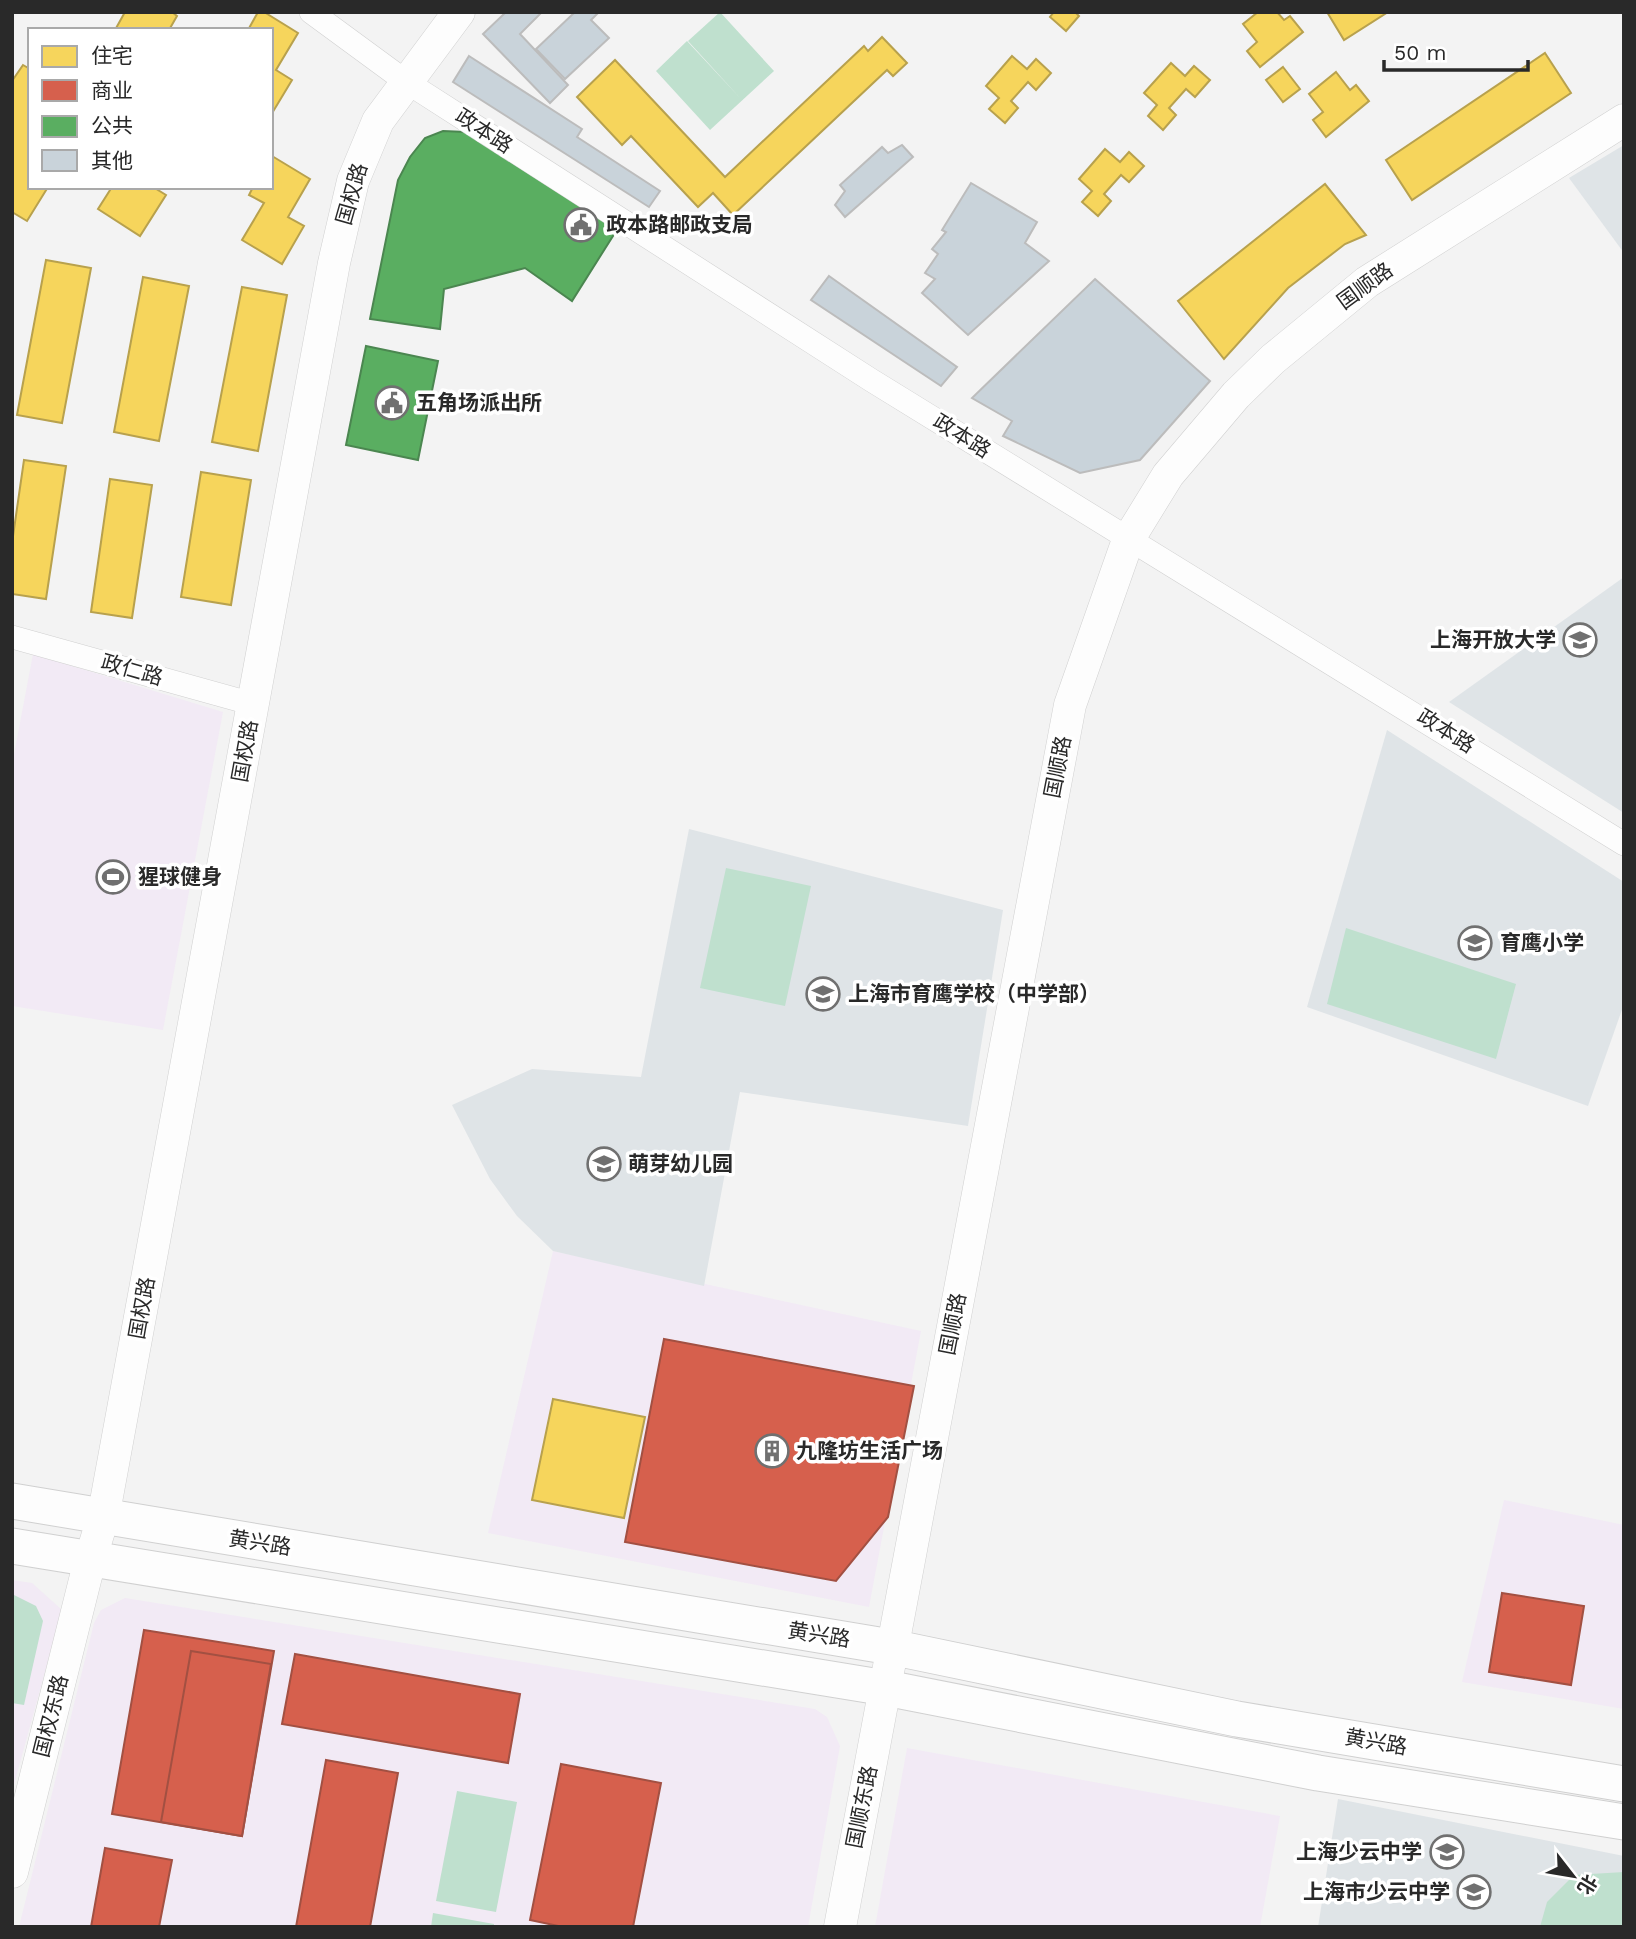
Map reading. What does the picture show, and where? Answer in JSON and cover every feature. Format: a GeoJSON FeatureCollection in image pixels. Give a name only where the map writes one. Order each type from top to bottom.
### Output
{"type":"FeatureCollection","features":[{"type":"Feature","properties":{"kind":"main road","name":"黄兴路"},"geometry":{"type":"LineString","coordinates":[[12,1501],[891,1647],[1237,1719],[1624,1784]]}},
{"type":"Feature","properties":{"kind":"main road","name":"黄兴路"},"geometry":{"type":"LineString","coordinates":[[12,1546],[886,1688],[1318,1773],[1624,1822]]}},
{"type":"Feature","properties":{"kind":"street","name":"政本路"},"geometry":{"type":"LineString","coordinates":[[311,12],[405,81],[1128,540],[1343,668],[1624,844]]}},
{"type":"Feature","properties":{"kind":"street","name":"国权路"},"geometry":{"type":"LineString","coordinates":[[90,1560],[103,1518],[334,263],[353,181],[378,121],[458,12]]}},
{"type":"Feature","properties":{"kind":"street","name":"国顺路"},"geometry":{"type":"LineString","coordinates":[[886,1688],[891,1647],[1070,705],[1128,540],[1176,466],[1228,403],[1273,359],[1367,282],[1624,120]]}},
{"type":"Feature","properties":{"kind":"street","name":"政仁路"},"geometry":{"type":"LineString","coordinates":[[12,637],[253,704]]}},
{"type":"Feature","properties":{"kind":"street","name":"国权东路"},"geometry":{"type":"LineString","coordinates":[[12,1872],[90,1560]]}},
{"type":"Feature","properties":{"kind":"street","name":"国顺东路"},"geometry":{"type":"LineString","coordinates":[[840,1927],[886,1688]]}},
{"type":"Feature","properties":{"kind":"shaded area"},"geometry":{"type":"Polygon","coordinates":[[[1624,145],[1624,253],[1569,178],[1624,145]]]}},
{"type":"Feature","properties":{"kind":"shaded area","name":"上海开放大学"},"geometry":{"type":"Polygon","coordinates":[[[1624,577],[1624,813],[1449,702],[1624,577]]]}},
{"type":"Feature","properties":{"kind":"shaded area"},"geometry":{"type":"Polygon","coordinates":[[[33,654],[223,712],[163,1030],[12,1006],[12,765],[33,654]]]}},
{"type":"Feature","properties":{"kind":"shaded area","name":"育鹰小学"},"geometry":{"type":"Polygon","coordinates":[[[1387,730],[1624,882],[1624,1004],[1588,1106],[1307,1007],[1387,730]]]}},
{"type":"Feature","properties":{"kind":"shaded area","name":"上海市育鹰学校（中学部）"},"geometry":{"type":"Polygon","coordinates":[[[689,829],[1003,910],[968,1126],[740,1092],[704,1286],[553,1251],[517,1216],[490,1179],[452,1105],[532,1069],[641,1077],[689,829]]]}},
{"type":"Feature","properties":{"kind":"shaded area"},"geometry":{"type":"Polygon","coordinates":[[[553,1251],[921,1331],[869,1607],[488,1533],[553,1251]]]}},
{"type":"Feature","properties":{"kind":"shaded area"},"geometry":{"type":"Polygon","coordinates":[[[1504,1500],[1624,1525],[1624,1709],[1462,1682],[1504,1500]]]}},
{"type":"Feature","properties":{"kind":"shaded area"},"geometry":{"type":"Polygon","coordinates":[[[12,1580],[32,1583],[62,1610],[12,1792],[12,1580]]]}},
{"type":"Feature","properties":{"kind":"shaded area"},"geometry":{"type":"Polygon","coordinates":[[[125,1598],[815,1709],[827,1717],[840,1746],[808,1927],[19,1927],[94,1623],[101,1610],[125,1598]]]}},
{"type":"Feature","properties":{"kind":"shaded area"},"geometry":{"type":"Polygon","coordinates":[[[907,1748],[1280,1816],[1260,1927],[875,1927],[907,1748]]]}},
{"type":"Feature","properties":{"kind":"shaded area","name":"上海市少云中学"},"geometry":{"type":"Polygon","coordinates":[[[1338,1799],[1624,1856],[1624,1927],[1318,1927],[1338,1799]]]}},
{"type":"Feature","properties":{"kind":"green space"},"geometry":{"type":"Polygon","coordinates":[[[720,12],[774,71],[710,130],[656,71],[687,41],[741,99],[688,41],[720,12]]]}},
{"type":"Feature","properties":{"kind":"green space"},"geometry":{"type":"Polygon","coordinates":[[[726,868],[811,886],[785,1006],[700,988],[726,868]]]}},
{"type":"Feature","properties":{"kind":"green space"},"geometry":{"type":"Polygon","coordinates":[[[1346,928],[1516,984],[1496,1059],[1327,1004],[1346,928]]]}},
{"type":"Feature","properties":{"kind":"green space"},"geometry":{"type":"Polygon","coordinates":[[[12,1594],[36,1606],[43,1621],[24,1705],[12,1703],[12,1594]]]}},
{"type":"Feature","properties":{"kind":"green space"},"geometry":{"type":"Polygon","coordinates":[[[457,1791],[517,1802],[496,1912],[436,1901],[457,1791]]]}},
{"type":"Feature","properties":{"kind":"green space"},"geometry":{"type":"Polygon","coordinates":[[[1624,1872],[1624,1927],[1540,1927],[1547,1902],[1574,1875],[1624,1872]]]}},
{"type":"Feature","properties":{"kind":"green space"},"geometry":{"type":"Polygon","coordinates":[[[433,1913],[494,1924],[494,1927],[431,1927],[433,1913]]]}},
{"type":"Feature","properties":{"kind":"building: 住宅"},"geometry":{"type":"Polygon","coordinates":[[[125,12],[172,12],[177,16],[170,28],[116,28],[125,12]]]}},
{"type":"Feature","properties":{"kind":"building: 住宅"},"geometry":{"type":"Polygon","coordinates":[[[258,12],[264,12],[298,33],[276,70],[292,80],[273,112],[273,28],[249,28],[258,12]]]}},
{"type":"Feature","properties":{"kind":"building: 住宅"},"geometry":{"type":"Polygon","coordinates":[[[1054,12],[1075,12],[1079,16],[1066,31],[1050,17],[1054,12]]]}},
{"type":"Feature","properties":{"kind":"building: 住宅"},"geometry":{"type":"Polygon","coordinates":[[[1258,12],[1277,12],[1284,20],[1290,16],[1303,32],[1260,67],[1247,51],[1257,42],[1243,24],[1258,12]]]}},
{"type":"Feature","properties":{"kind":"building: 住宅"},"geometry":{"type":"Polygon","coordinates":[[[1327,12],[1388,12],[1344,40],[1327,12]]]}},
{"type":"Feature","properties":{"kind":"building: 住宅"},"geometry":{"type":"Polygon","coordinates":[[[882,37],[907,63],[893,76],[887,70],[733,215],[713,193],[698,207],[631,136],[622,145],[577,97],[615,60],[725,177],[864,46],[868,51],[882,37]]]}},
{"type":"Feature","properties":{"kind":"building: 住宅"},"geometry":{"type":"Polygon","coordinates":[[[1545,53],[1571,93],[1412,200],[1386,160],[1545,53]]]}},
{"type":"Feature","properties":{"kind":"building: 住宅"},"geometry":{"type":"Polygon","coordinates":[[[1012,56],[1027,69],[1036,59],[1051,73],[1036,90],[1028,82],[1011,101],[1018,108],[1005,123],[989,109],[999,98],[986,86],[1012,56]]]}},
{"type":"Feature","properties":{"kind":"building: 住宅"},"geometry":{"type":"Polygon","coordinates":[[[1171,63],[1185,76],[1194,66],[1210,80],[1195,97],[1186,89],[1169,108],[1176,115],[1163,130],[1148,116],[1157,105],[1144,93],[1171,63]]]}},
{"type":"Feature","properties":{"kind":"building: 住宅"},"geometry":{"type":"Polygon","coordinates":[[[23,65],[28,68],[28,189],[47,189],[27,221],[12,212],[12,81],[23,65]]]}},
{"type":"Feature","properties":{"kind":"building: 住宅"},"geometry":{"type":"Polygon","coordinates":[[[1283,67],[1300,89],[1283,102],[1266,80],[1283,67]]]}},
{"type":"Feature","properties":{"kind":"building: 住宅"},"geometry":{"type":"Polygon","coordinates":[[[1336,72],[1350,90],[1356,85],[1369,101],[1326,137],[1313,120],[1323,112],[1309,94],[1336,72]]]}},
{"type":"Feature","properties":{"kind":"building: 住宅"},"geometry":{"type":"Polygon","coordinates":[[[1105,149],[1120,162],[1129,152],[1144,166],[1129,182],[1121,175],[1104,194],[1111,201],[1098,216],[1082,202],[1092,191],[1079,179],[1105,149]]]}},
{"type":"Feature","properties":{"kind":"building: 住宅"},"geometry":{"type":"Polygon","coordinates":[[[273,157],[310,179],[288,217],[304,226],[282,264],[242,240],[264,203],[249,195],[252,189],[273,189],[273,157]]]}},
{"type":"Feature","properties":{"kind":"building: 住宅"},"geometry":{"type":"Polygon","coordinates":[[[1325,184],[1366,235],[1345,244],[1288,288],[1224,359],[1178,301],[1325,184]]]}},
{"type":"Feature","properties":{"kind":"building: 住宅"},"geometry":{"type":"Polygon","coordinates":[[[111,189],[156,189],[166,195],[140,236],[98,209],[111,189]]]}},
{"type":"Feature","properties":{"kind":"building: 住宅"},"geometry":{"type":"Polygon","coordinates":[[[46,260],[91,268],[62,423],[17,415],[46,260]]]}},
{"type":"Feature","properties":{"kind":"building: 住宅"},"geometry":{"type":"Polygon","coordinates":[[[143,277],[189,286],[159,441],[114,432],[143,277]]]}},
{"type":"Feature","properties":{"kind":"building: 住宅"},"geometry":{"type":"Polygon","coordinates":[[[242,287],[287,295],[258,451],[212,442],[242,287]]]}},
{"type":"Feature","properties":{"kind":"building: 住宅"},"geometry":{"type":"Polygon","coordinates":[[[24,460],[66,466],[46,599],[12,594],[12,543],[24,460]]]}},
{"type":"Feature","properties":{"kind":"building: 住宅"},"geometry":{"type":"Polygon","coordinates":[[[201,472],[251,480],[231,605],[181,597],[201,472]]]}},
{"type":"Feature","properties":{"kind":"building: 住宅"},"geometry":{"type":"Polygon","coordinates":[[[110,479],[152,485],[132,618],[91,612],[110,479]]]}},
{"type":"Feature","properties":{"kind":"building: 住宅"},"geometry":{"type":"Polygon","coordinates":[[[553,1399],[645,1417],[624,1518],[532,1500],[553,1399]]]}},
{"type":"Feature","properties":{"kind":"building: 商业","name":"九隆坊生活广场"},"geometry":{"type":"Polygon","coordinates":[[[664,1339],[914,1386],[888,1517],[836,1581],[625,1542],[664,1339]]]}},
{"type":"Feature","properties":{"kind":"building: 商业"},"geometry":{"type":"Polygon","coordinates":[[[1502,1593],[1584,1606],[1571,1685],[1489,1672],[1502,1593]]]}},
{"type":"Feature","properties":{"kind":"building: 商业"},"geometry":{"type":"Polygon","coordinates":[[[144,1630],[274,1651],[242,1836],[112,1814],[144,1630]]]}},
{"type":"Feature","properties":{"kind":"building: 商业"},"geometry":{"type":"Polygon","coordinates":[[[191,1651],[271,1664],[242,1836],[161,1822],[191,1651]]]}},
{"type":"Feature","properties":{"kind":"building: 商业"},"geometry":{"type":"Polygon","coordinates":[[[295,1654],[520,1694],[508,1763],[282,1724],[295,1654]]]}},
{"type":"Feature","properties":{"kind":"building: 商业"},"geometry":{"type":"Polygon","coordinates":[[[326,1760],[398,1773],[370,1927],[296,1927],[326,1760]]]}},
{"type":"Feature","properties":{"kind":"building: 商业"},"geometry":{"type":"Polygon","coordinates":[[[561,1764],[661,1783],[633,1927],[563,1927],[530,1920],[561,1764]]]}},
{"type":"Feature","properties":{"kind":"building: 商业"},"geometry":{"type":"Polygon","coordinates":[[[105,1848],[172,1860],[159,1927],[91,1927],[105,1848]]]}},
{"type":"Feature","properties":{"kind":"building: 公共"},"geometry":{"type":"Polygon","coordinates":[[[443,131],[466,132],[618,228],[572,301],[525,268],[444,289],[440,329],[370,319],[398,180],[410,157],[425,138],[443,131]]]}},
{"type":"Feature","properties":{"kind":"building: 公共","name":"五角场派出所"},"geometry":{"type":"Polygon","coordinates":[[[366,346],[438,361],[418,460],[346,445],[366,346]]]}},
{"type":"Feature","properties":{"kind":"building: 其他"},"geometry":{"type":"Polygon","coordinates":[[[506,12],[542,12],[520,34],[568,85],[550,103],[483,34],[506,12]]]}},
{"type":"Feature","properties":{"kind":"building: 其他"},"geometry":{"type":"Polygon","coordinates":[[[575,12],[599,12],[591,20],[609,38],[565,79],[536,49],[575,12]]]}},
{"type":"Feature","properties":{"kind":"building: 其他"},"geometry":{"type":"Polygon","coordinates":[[[469,56],[582,129],[577,137],[660,191],[649,207],[453,82],[469,56]]]}},
{"type":"Feature","properties":{"kind":"building: 其他"},"geometry":{"type":"Polygon","coordinates":[[[902,145],[913,157],[845,217],[835,205],[845,191],[840,185],[882,147],[888,153],[902,145]]]}},
{"type":"Feature","properties":{"kind":"building: 其他"},"geometry":{"type":"Polygon","coordinates":[[[971,183],[1037,222],[1025,243],[1049,261],[968,335],[922,293],[935,279],[925,273],[938,254],[932,249],[946,232],[942,230],[971,183]]]}},
{"type":"Feature","properties":{"kind":"building: 其他"},"geometry":{"type":"Polygon","coordinates":[[[829,276],[957,367],[941,386],[811,300],[829,276]]]}},
{"type":"Feature","properties":{"kind":"building: 其他"},"geometry":{"type":"Polygon","coordinates":[[[1095,279],[1210,381],[1140,460],[1080,473],[1003,436],[1012,421],[972,398],[1095,279]]]}},
{"type":"Feature","properties":{"kind":"place","name":"政本路邮政支局"},"geometry":{"type":"Point","coordinates":[581,225]}},
{"type":"Feature","properties":{"kind":"place","name":"五角场派出所"},"geometry":{"type":"Point","coordinates":[392,403]}},
{"type":"Feature","properties":{"kind":"place","name":"上海开放大学"},"geometry":{"type":"Point","coordinates":[1580,640]}},
{"type":"Feature","properties":{"kind":"place","name":"猩球健身"},"geometry":{"type":"Point","coordinates":[113,877]}},
{"type":"Feature","properties":{"kind":"place","name":"育鹰小学"},"geometry":{"type":"Point","coordinates":[1475,943]}},
{"type":"Feature","properties":{"kind":"place","name":"上海市育鹰学校（中学部）"},"geometry":{"type":"Point","coordinates":[823,994]}},
{"type":"Feature","properties":{"kind":"place","name":"萌芽幼儿园"},"geometry":{"type":"Point","coordinates":[604,1164]}},
{"type":"Feature","properties":{"kind":"place","name":"九隆坊生活广场"},"geometry":{"type":"Point","coordinates":[772,1451]}},
{"type":"Feature","properties":{"kind":"place","name":"上海少云中学"},"geometry":{"type":"Point","coordinates":[1447,1852]}},
{"type":"Feature","properties":{"kind":"place","name":"上海市少云中学"},"geometry":{"type":"Point","coordinates":[1474,1892]}}]}
